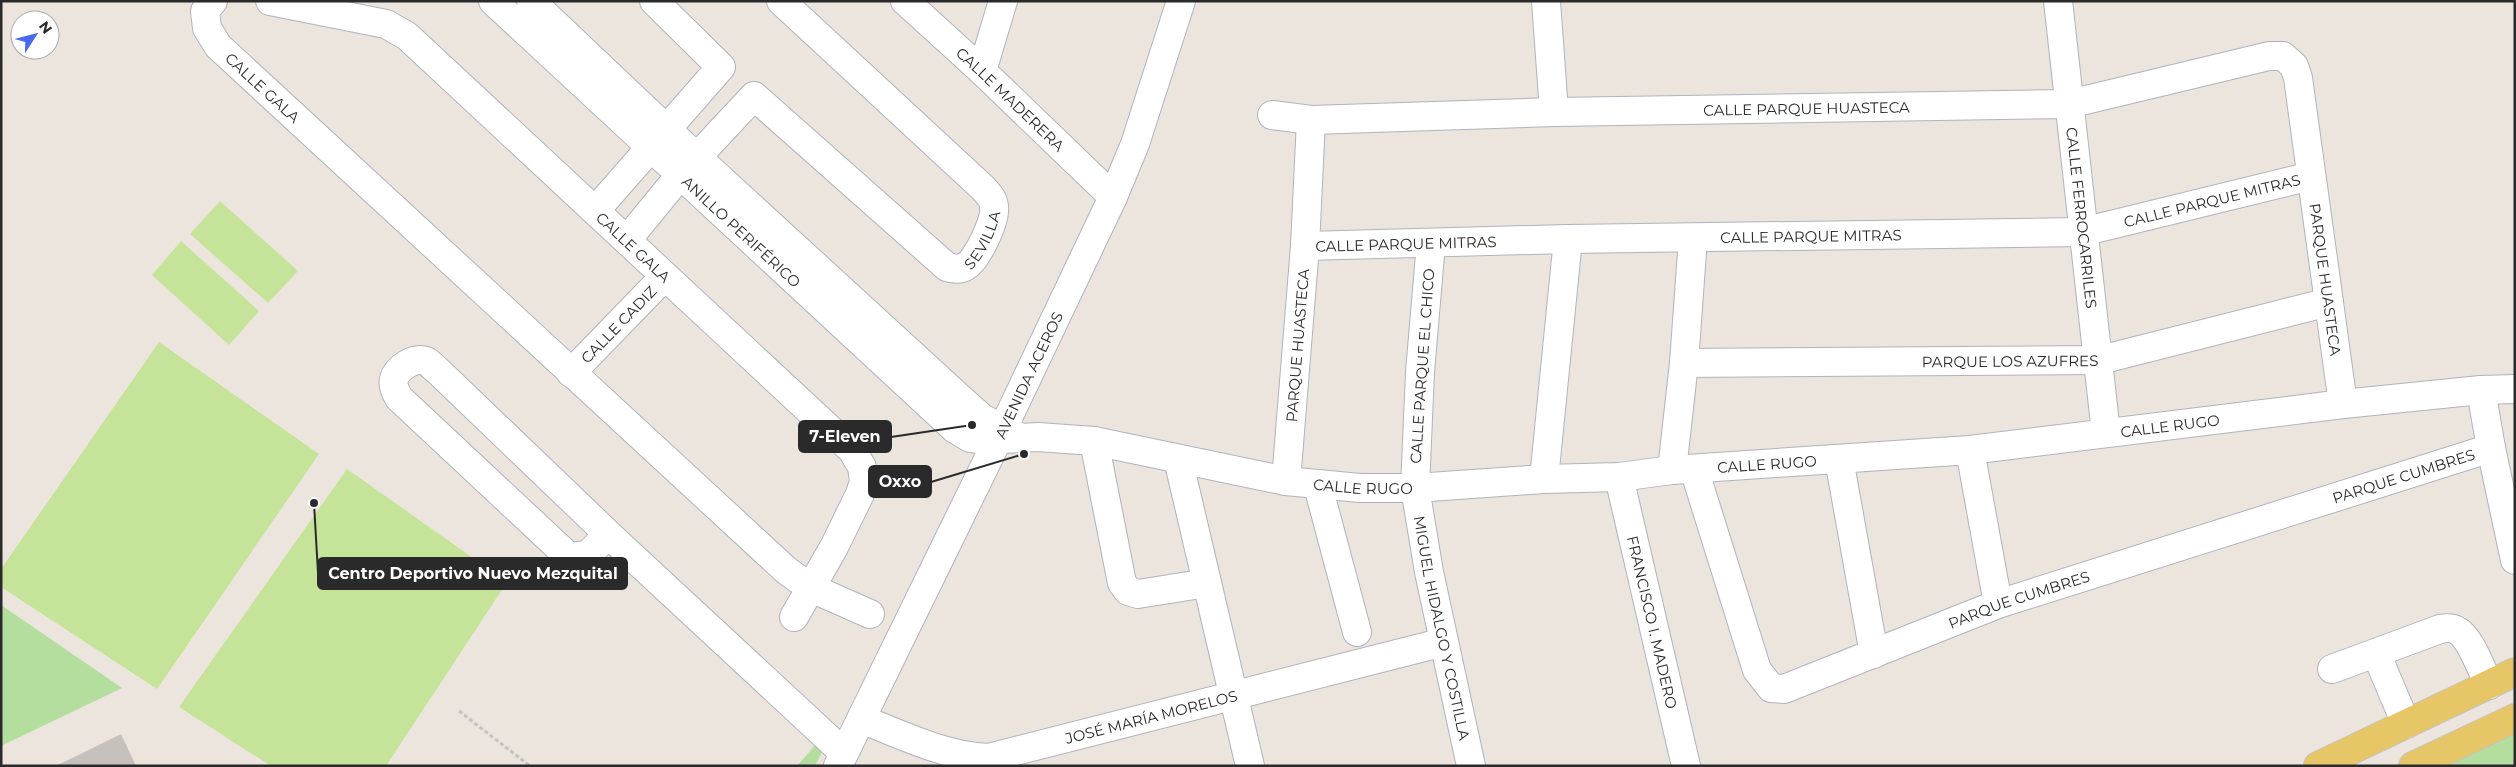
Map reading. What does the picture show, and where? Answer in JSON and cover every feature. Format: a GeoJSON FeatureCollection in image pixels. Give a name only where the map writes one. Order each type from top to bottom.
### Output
{"type":"FeatureCollection","features":[{"type":"Feature","properties":{"kind":"main road"},"geometry":{"type":"LineString","coordinates":[[2318,766],[2515,672]]}},
{"type":"Feature","properties":{"kind":"main road"},"geometry":{"type":"LineString","coordinates":[[2413,766],[2515,718]]}},
{"type":"Feature","properties":{"kind":"street","name":"CALLE GALA"},"geometry":{"type":"LineString","coordinates":[[213,1],[205,10],[207,28],[218,46],[787,571],[810,588],[870,614]]}},
{"type":"Feature","properties":{"kind":"street","name":"CALLE GALA"},"geometry":{"type":"LineString","coordinates":[[270,1],[386,24],[407,36],[852,450],[862,467],[864,481],[860,494],[834,547],[794,617]]}},
{"type":"Feature","properties":{"kind":"street","name":"ANILLO PERIFÉRICO"},"geometry":{"type":"LineString","coordinates":[[493,1],[658,137],[897,356],[1007,435]]}},
{"type":"Feature","properties":{"kind":"street","name":"ANILLO PERIFÉRICO"},"geometry":{"type":"LineString","coordinates":[[531,1],[658,137]]}},
{"type":"Feature","properties":{"kind":"street"},"geometry":{"type":"LineString","coordinates":[[595,211],[721,67],[654,1]]}},
{"type":"Feature","properties":{"kind":"street","name":"SEVILLA"},"geometry":{"type":"LineString","coordinates":[[690,166],[754,96],[948,267],[956,270],[967,266],[974,258],[992,224],[995,210],[993,200],[983,188],[782,1]]}},
{"type":"Feature","properties":{"kind":"street","name":"CALLE MADERERA"},"geometry":{"type":"LineString","coordinates":[[905,1],[982,71],[1113,197]]}},
{"type":"Feature","properties":{"kind":"street"},"geometry":{"type":"LineString","coordinates":[[982,71],[1003,1]]}},
{"type":"Feature","properties":{"kind":"street","name":"AVENIDA ACEROS"},"geometry":{"type":"LineString","coordinates":[[841,759],[1007,435],[1135,144],[1181,1]]}},
{"type":"Feature","properties":{"kind":"street"},"geometry":{"type":"LineString","coordinates":[[1546,1],[1554,112]]}},
{"type":"Feature","properties":{"kind":"street","name":"CALLE FERROCARRILES"},"geometry":{"type":"LineString","coordinates":[[2058,1],[2082,232],[2100,360],[2106,433]]}},
{"type":"Feature","properties":{"kind":"street","name":"CALLE PARQUE HUASTECA"},"geometry":{"type":"LineString","coordinates":[[1272,115],[1311,120],[1554,112],[2068,104],[2269,56],[2283,56],[2294,66]]}},
{"type":"Feature","properties":{"kind":"street","name":"PARQUE HUASTECA"},"geometry":{"type":"LineString","coordinates":[[2294,66],[2298,78],[2343,404]]}},
{"type":"Feature","properties":{"kind":"street","name":"PARQUE HUASTECA"},"geometry":{"type":"LineString","coordinates":[[1286,482],[1305,246],[1311,120]]}},
{"type":"Feature","properties":{"kind":"street"},"geometry":{"type":"LineString","coordinates":[[627,240],[690,166]]}},
{"type":"Feature","properties":{"kind":"street","name":"CALLE PARQUE MITRAS"},"geometry":{"type":"LineString","coordinates":[[1305,246],[1568,239],[2082,232],[2311,176]]}},
{"type":"Feature","properties":{"kind":"street"},"geometry":{"type":"LineString","coordinates":[[1683,469],[1684,363],[1693,238]]}},
{"type":"Feature","properties":{"kind":"street"},"geometry":{"type":"LineString","coordinates":[[1544,479],[1568,239]]}},
{"type":"Feature","properties":{"kind":"street","name":"CALLE PARQUE EL CHICO"},"geometry":{"type":"LineString","coordinates":[[1415,488],[1420,372],[1431,243]]}},
{"type":"Feature","properties":{"kind":"street","name":"CALLE CADIZ"},"geometry":{"type":"LineString","coordinates":[[572,373],[665,276]]}},
{"type":"Feature","properties":{"kind":"street","name":"PARQUE LOS AZUFRES"},"geometry":{"type":"LineString","coordinates":[[1684,363],[2100,360],[2329,302]]}},
{"type":"Feature","properties":{"kind":"street"},"geometry":{"type":"LineString","coordinates":[[608,534],[588,554],[569,557],[399,398],[394,379],[400,370],[416,360],[426,361],[608,534],[841,759]]}},
{"type":"Feature","properties":{"kind":"street"},"geometry":{"type":"LineString","coordinates":[[2481,390],[2491,448],[2515,560]]}},
{"type":"Feature","properties":{"kind":"street","name":"CALLE RUGO"},"geometry":{"type":"LineString","coordinates":[[1007,435],[1063,437],[1094,441],[1286,482],[1318,486],[1415,488],[1544,479],[1619,477],[1683,469],[1970,450],[2343,404],[2481,390],[2513,395]]}},
{"type":"Feature","properties":{"kind":"street"},"geometry":{"type":"LineString","coordinates":[[1094,441],[1122,584],[1128,590],[1138,594],[1207,584]]}},
{"type":"Feature","properties":{"kind":"street","name":"PARQUE CUMBRES"},"geometry":{"type":"LineString","coordinates":[[1683,469],[1757,670],[1771,688],[1784,688],[1998,604],[2491,448]]}},
{"type":"Feature","properties":{"kind":"street"},"geometry":{"type":"LineString","coordinates":[[1970,450],[1998,604]]}},
{"type":"Feature","properties":{"kind":"street"},"geometry":{"type":"LineString","coordinates":[[1178,459],[1250,766]]}},
{"type":"Feature","properties":{"kind":"street"},"geometry":{"type":"LineString","coordinates":[[1839,459],[1874,654]]}},
{"type":"Feature","properties":{"kind":"street","name":"FRANCISCO I. MADERO"},"geometry":{"type":"LineString","coordinates":[[1619,477],[1686,766]]}},
{"type":"Feature","properties":{"kind":"street"},"geometry":{"type":"LineString","coordinates":[[1318,486],[1357,632]]}},
{"type":"Feature","properties":{"kind":"street","name":"MIGUEL HIDALGO Y COSTILLA"},"geometry":{"type":"LineString","coordinates":[[1415,488],[1429,572],[1471,766]]}},
{"type":"Feature","properties":{"kind":"street"},"geometry":{"type":"LineString","coordinates":[[2332,669],[2440,629],[2450,628],[2458,630],[2466,638],[2489,685]]}},
{"type":"Feature","properties":{"kind":"street","name":"JOSÉ MARÍA MORELOS"},"geometry":{"type":"LineString","coordinates":[[861,719],[950,753],[968,757],[1008,760],[1234,696],[1444,642]]}},
{"type":"Feature","properties":{"kind":"street"},"geometry":{"type":"LineString","coordinates":[[2376,653],[2391,695],[2406,724]]}},
{"type":"Feature","properties":{"kind":"path"},"geometry":{"type":"LineString","coordinates":[[459,711],[530,766]]}},
{"type":"Feature","properties":{"kind":"green space"},"geometry":{"type":"Polygon","coordinates":[[[220,201],[298,271],[268,303],[190,234],[220,201]]]}},
{"type":"Feature","properties":{"kind":"green space"},"geometry":{"type":"Polygon","coordinates":[[[181,241],[259,311],[229,345],[152,275],[181,241]]]}},
{"type":"Feature","properties":{"kind":"green space"},"geometry":{"type":"Polygon","coordinates":[[[159,342],[319,454],[157,689],[1,587],[1,569],[159,342]]]}},
{"type":"Feature","properties":{"kind":"green space"},"geometry":{"type":"Polygon","coordinates":[[[347,469],[507,582],[386,766],[271,766],[179,707],[347,469]]]}},
{"type":"Feature","properties":{"kind":"green space"},"geometry":{"type":"Polygon","coordinates":[[[1,605],[122,688],[1,746],[1,605]]]}},
{"type":"Feature","properties":{"kind":"green space"},"geometry":{"type":"Polygon","coordinates":[[[2515,732],[2515,766],[2446,766],[2515,732]]]}},
{"type":"Feature","properties":{"kind":"green space"},"geometry":{"type":"Polygon","coordinates":[[[817,743],[824,748],[815,766],[797,766],[817,743]]]}},
{"type":"Feature","properties":{"kind":"building"},"geometry":{"type":"Polygon","coordinates":[[[121,734],[136,766],[55,766],[66,761],[121,734]]]}},
{"type":"Feature","properties":{"kind":"place","name":"7-Eleven"},"geometry":{"type":"Point","coordinates":[972,425]}},
{"type":"Feature","properties":{"kind":"place","name":"Oxxo"},"geometry":{"type":"Point","coordinates":[1024,454]}},
{"type":"Feature","properties":{"kind":"place","name":"Centro Deportivo Nuevo Mezquital"},"geometry":{"type":"Point","coordinates":[314,503]}}]}
